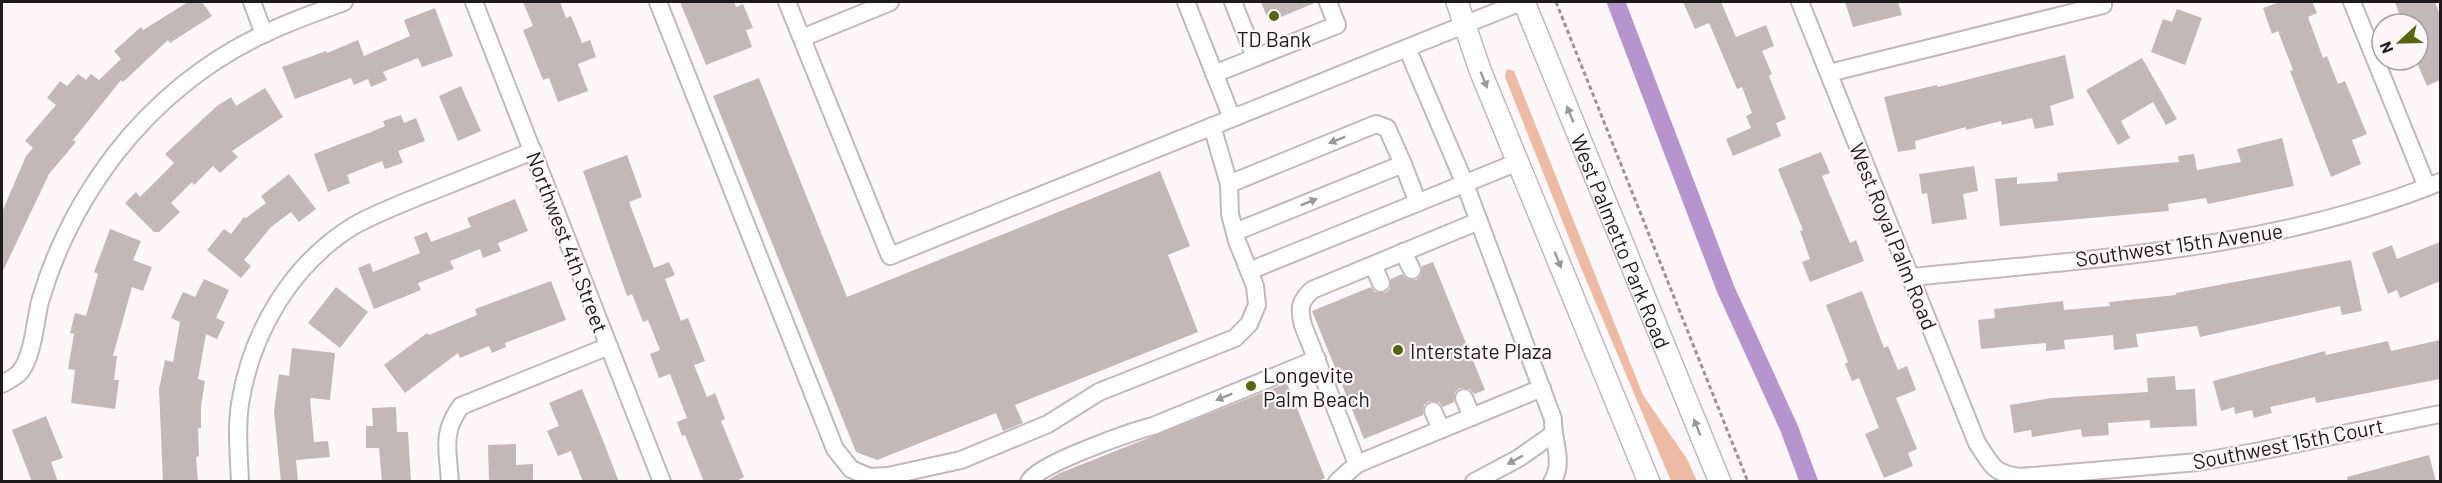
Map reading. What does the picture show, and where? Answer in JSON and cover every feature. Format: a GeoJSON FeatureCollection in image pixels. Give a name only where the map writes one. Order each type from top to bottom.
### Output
{"type":"FeatureCollection","features":[{"type":"Feature","properties":{"kind":"main road"},"geometry":{"type":"LineString","coordinates":[[1457,2],[1480,70],[1649,482]]}},
{"type":"Feature","properties":{"kind":"main road","name":"West Palmetto Park Road"},"geometry":{"type":"LineString","coordinates":[[1523,2],[1720,482]]}},
{"type":"Feature","properties":{"kind":"street"},"geometry":{"type":"LineString","coordinates":[[252,2],[264,34]]}},
{"type":"Feature","properties":{"kind":"street"},"geometry":{"type":"LineString","coordinates":[[2,384],[20,372],[28,356],[41,298],[67,231],[84,199],[116,153],[155,111],[215,62],[264,34],[344,2]]}},
{"type":"Feature","properties":{"kind":"street","name":"Northwest 4th Street"},"geometry":{"type":"LineString","coordinates":[[474,2],[662,482]]}},
{"type":"Feature","properties":{"kind":"street"},"geometry":{"type":"LineString","coordinates":[[658,2],[835,448],[850,468],[869,477],[888,476],[961,460],[1048,424],[1099,392],[1235,338],[1249,324],[1257,305],[1255,286],[1230,214],[1229,184],[1212,126]]}},
{"type":"Feature","properties":{"kind":"street"},"geometry":{"type":"LineString","coordinates":[[787,2],[890,256],[1523,2]]}},
{"type":"Feature","properties":{"kind":"street"},"geometry":{"type":"LineString","coordinates":[[802,38],[890,2]]}},
{"type":"Feature","properties":{"kind":"street"},"geometry":{"type":"LineString","coordinates":[[1186,2],[1232,118]]}},
{"type":"Feature","properties":{"kind":"street"},"geometry":{"type":"LineString","coordinates":[[1233,2],[1255,57]]}},
{"type":"Feature","properties":{"kind":"street"},"geometry":{"type":"LineString","coordinates":[[1214,74],[1337,26],[1328,2]]}},
{"type":"Feature","properties":{"kind":"street","name":"West Royal Palm Road"},"geometry":{"type":"LineString","coordinates":[[1800,2],[1977,443],[1994,468]]}},
{"type":"Feature","properties":{"kind":"street"},"geometry":{"type":"LineString","coordinates":[[2352,2],[2434,184]]}},
{"type":"Feature","properties":{"kind":"street"},"geometry":{"type":"LineString","coordinates":[[1829,73],[2103,5]]}},
{"type":"Feature","properties":{"kind":"street"},"geometry":{"type":"LineString","coordinates":[[1407,48],[1465,184],[1553,419],[1553,434],[1559,457],[1557,473],[1552,482]]}},
{"type":"Feature","properties":{"kind":"street"},"geometry":{"type":"LineString","coordinates":[[1229,184],[1376,124],[1387,128],[1418,203]]}},
{"type":"Feature","properties":{"kind":"street"},"geometry":{"type":"LineString","coordinates":[[240,482],[238,437],[240,405],[246,375],[255,345],[268,316],[295,278],[328,244],[381,211],[533,152]]}},
{"type":"Feature","properties":{"kind":"street"},"geometry":{"type":"LineString","coordinates":[[1249,271],[1518,162]]}},
{"type":"Feature","properties":{"kind":"street"},"geometry":{"type":"LineString","coordinates":[[1235,232],[1403,165]]}},
{"type":"Feature","properties":{"kind":"street","name":"Southwest 15th Avenue"},"geometry":{"type":"LineString","coordinates":[[1911,277],[2168,251],[2225,241],[2376,207],[2434,184]]}},
{"type":"Feature","properties":{"kind":"street"},"geometry":{"type":"LineString","coordinates":[[1357,464],[1299,309],[1303,298],[1312,290],[1479,221]]}},
{"type":"Feature","properties":{"kind":"street"},"geometry":{"type":"LineString","coordinates":[[1404,252],[1412,270]]}},
{"type":"Feature","properties":{"kind":"street"},"geometry":{"type":"LineString","coordinates":[[1373,265],[1381,283]]}},
{"type":"Feature","properties":{"kind":"street"},"geometry":{"type":"LineString","coordinates":[[450,482],[447,438],[450,421],[461,406],[609,346]]}},
{"type":"Feature","properties":{"kind":"street"},"geometry":{"type":"LineString","coordinates":[[1029,482],[1034,474],[1080,453],[1130,432],[1157,429],[1317,359]]}},
{"type":"Feature","properties":{"kind":"street"},"geometry":{"type":"LineString","coordinates":[[1338,482],[1357,464],[1542,388]]}},
{"type":"Feature","properties":{"kind":"street"},"geometry":{"type":"LineString","coordinates":[[1464,398],[1472,417]]}},
{"type":"Feature","properties":{"kind":"street"},"geometry":{"type":"LineString","coordinates":[[1433,411],[1441,429]]}},
{"type":"Feature","properties":{"kind":"street","name":"Southwest 15th Court"},"geometry":{"type":"LineString","coordinates":[[1994,468],[2002,474],[2020,477],[2198,462],[2440,414]]}},
{"type":"Feature","properties":{"kind":"street"},"geometry":{"type":"LineString","coordinates":[[1474,482],[1519,458],[1553,434]]}},
{"type":"Feature","properties":{"kind":"path"},"geometry":{"type":"LineString","coordinates":[[1556,2],[1749,482]]}},
{"type":"Feature","properties":{"kind":"shaded area"},"geometry":{"type":"Polygon","coordinates":[[[1507,69],[1514,71],[1643,395],[1687,459],[1697,481],[1671,481],[1581,268],[1505,77],[1507,69]]]}},
{"type":"Feature","properties":{"kind":"building"},"geometry":{"type":"Polygon","coordinates":[[[188,2],[202,2],[212,16],[170,43],[168,40],[123,82],[121,80],[73,140],[76,142],[49,174],[2,273],[2,212],[26,156],[33,148],[25,141],[56,105],[47,98],[60,81],[67,86],[78,74],[86,80],[91,74],[99,80],[121,59],[114,51],[141,27],[143,30],[188,2]]]}},
{"type":"Feature","properties":{"kind":"building"},"geometry":{"type":"Polygon","coordinates":[[[523,2],[560,2],[566,18],[571,16],[582,43],[590,40],[596,57],[578,64],[588,91],[558,102],[549,78],[543,80],[523,30],[533,26],[523,2]]]}},
{"type":"Feature","properties":{"kind":"building"},"geometry":{"type":"Polygon","coordinates":[[[680,2],[734,2],[736,7],[743,4],[753,28],[746,30],[752,47],[706,65],[680,2]]]}},
{"type":"Feature","properties":{"kind":"building","name":"TD Bank"},"geometry":{"type":"Polygon","coordinates":[[[1261,2],[1317,2],[1269,22],[1261,2]]]}},
{"type":"Feature","properties":{"kind":"building"},"geometry":{"type":"Polygon","coordinates":[[[1683,2],[1721,2],[1736,37],[1766,25],[1774,46],[1762,51],[1786,119],[1776,123],[1781,136],[1733,156],[1726,139],[1751,128],[1746,116],[1752,113],[1742,87],[1737,89],[1709,23],[1695,29],[1683,2]]]}},
{"type":"Feature","properties":{"kind":"building"},"geometry":{"type":"Polygon","coordinates":[[[1845,2],[1898,2],[1902,15],[1853,27],[1845,2]]]}},
{"type":"Feature","properties":{"kind":"building"},"geometry":{"type":"Polygon","coordinates":[[[2280,2],[2312,2],[2317,13],[2308,17],[2323,58],[2327,56],[2338,84],[2345,81],[2367,134],[2352,140],[2361,164],[2331,177],[2290,71],[2293,70],[2278,31],[2272,34],[2263,8],[2280,2]]]}},
{"type":"Feature","properties":{"kind":"building"},"geometry":{"type":"Polygon","coordinates":[[[2395,2],[2435,2],[2440,15],[2440,80],[2427,86],[2421,72],[2430,72],[2430,12],[2399,12],[2395,2]]]}},
{"type":"Feature","properties":{"kind":"building"},"geometry":{"type":"Polygon","coordinates":[[[435,8],[453,56],[422,67],[418,58],[383,72],[387,80],[371,87],[368,79],[354,85],[351,78],[295,99],[282,67],[326,51],[327,53],[358,40],[364,56],[410,36],[404,20],[435,8]]]}},
{"type":"Feature","properties":{"kind":"building"},"geometry":{"type":"Polygon","coordinates":[[[2177,9],[2202,18],[2185,65],[2151,52],[2163,19],[2172,22],[2177,9]]]}},
{"type":"Feature","properties":{"kind":"building"},"geometry":{"type":"Polygon","coordinates":[[[2065,55],[2074,98],[2050,106],[2054,125],[2035,129],[2032,118],[2002,125],[2001,121],[1966,130],[1966,127],[1915,141],[1916,149],[1898,152],[1884,97],[1937,85],[1938,87],[2065,55]]]}},
{"type":"Feature","properties":{"kind":"building"},"geometry":{"type":"Polygon","coordinates":[[[2142,58],[2177,119],[2166,125],[2153,102],[2121,121],[2130,138],[2118,145],[2086,90],[2142,58]]]}},
{"type":"Feature","properties":{"kind":"building"},"geometry":{"type":"Polygon","coordinates":[[[759,78],[847,297],[1160,171],[1190,246],[1168,255],[1198,332],[1015,405],[1023,423],[1003,431],[996,413],[877,460],[856,452],[713,96],[759,78]]]}},
{"type":"Feature","properties":{"kind":"building"},"geometry":{"type":"Polygon","coordinates":[[[461,86],[481,131],[458,141],[439,96],[461,86]]]}},
{"type":"Feature","properties":{"kind":"building"},"geometry":{"type":"Polygon","coordinates":[[[265,88],[283,117],[232,151],[238,157],[220,173],[213,166],[194,185],[192,182],[171,203],[180,212],[159,232],[154,232],[125,203],[136,192],[140,197],[174,163],[165,154],[217,106],[231,97],[236,106],[265,88]]]}},
{"type":"Feature","properties":{"kind":"building"},"geometry":{"type":"Polygon","coordinates":[[[401,115],[404,123],[416,118],[425,141],[398,151],[403,163],[385,169],[382,161],[347,175],[350,183],[328,192],[314,154],[385,126],[383,121],[401,115]]]}},
{"type":"Feature","properties":{"kind":"building"},"geometry":{"type":"Polygon","coordinates":[[[2282,138],[2294,186],[2208,204],[2206,198],[2168,204],[2169,211],[2000,226],[1995,179],[2017,177],[2017,184],[2058,181],[2057,173],[2179,162],[2178,156],[2194,154],[2197,170],[2241,162],[2237,149],[2282,138]]]}},
{"type":"Feature","properties":{"kind":"building"},"geometry":{"type":"Polygon","coordinates":[[[1821,152],[1830,173],[1822,176],[1850,243],[1856,240],[1864,261],[1810,282],[1802,262],[1810,259],[1800,231],[1803,230],[1778,169],[1821,152]]]}},
{"type":"Feature","properties":{"kind":"building"},"geometry":{"type":"Polygon","coordinates":[[[627,155],[642,197],[629,202],[654,268],[669,262],[675,275],[665,279],[681,321],[688,318],[705,361],[694,365],[707,397],[715,393],[725,419],[721,421],[744,477],[734,482],[704,482],[685,435],[682,436],[677,422],[687,418],[670,374],[659,378],[650,354],[660,350],[648,320],[643,322],[632,294],[627,296],[583,171],[627,155]]]}},
{"type":"Feature","properties":{"kind":"building"},"geometry":{"type":"Polygon","coordinates":[[[1974,166],[1978,191],[1963,194],[1967,219],[1932,224],[1927,193],[1922,194],[1919,174],[1974,166]]]}},
{"type":"Feature","properties":{"kind":"building"},"geometry":{"type":"Polygon","coordinates":[[[289,174],[316,209],[299,222],[291,212],[270,228],[244,260],[251,266],[241,278],[207,250],[224,229],[231,234],[244,217],[246,218],[266,203],[261,196],[289,174]]]}},
{"type":"Feature","properties":{"kind":"building"},"geometry":{"type":"Polygon","coordinates":[[[515,199],[528,231],[498,243],[501,251],[483,258],[480,249],[450,261],[454,269],[418,283],[421,290],[374,309],[358,268],[370,263],[373,272],[420,253],[414,237],[427,232],[431,242],[471,227],[467,218],[515,199]]]}},
{"type":"Feature","properties":{"kind":"building"},"geometry":{"type":"Polygon","coordinates":[[[110,229],[141,241],[133,260],[152,267],[143,291],[132,287],[113,356],[117,356],[114,380],[119,380],[115,409],[71,403],[75,370],[68,369],[74,334],[70,333],[75,313],[86,316],[98,274],[94,272],[110,229]]]}},
{"type":"Feature","properties":{"kind":"building"},"geometry":{"type":"Polygon","coordinates":[[[2440,242],[2440,281],[2400,298],[2397,290],[2388,294],[2372,253],[2392,245],[2397,259],[2440,242]]]}},
{"type":"Feature","properties":{"kind":"building"},"geometry":{"type":"Polygon","coordinates":[[[2351,260],[2362,311],[2342,315],[2340,306],[2200,337],[2197,326],[2136,334],[2138,347],[2114,350],[2113,335],[2064,340],[2065,349],[2046,351],[2046,343],[1981,349],[1978,320],[1995,318],[1994,309],[2063,301],[2064,310],[2110,306],[2109,302],[2176,295],[2176,293],[2351,260]]]}},
{"type":"Feature","properties":{"kind":"building","name":"Interstate Plaza"},"geometry":{"type":"Polygon","coordinates":[[[1433,262],[1485,390],[1474,394],[1470,389],[1460,388],[1455,392],[1454,402],[1443,407],[1439,402],[1429,401],[1424,405],[1423,415],[1364,439],[1312,311],[1371,287],[1375,292],[1385,293],[1390,289],[1391,279],[1402,274],[1407,279],[1416,280],[1421,275],[1422,266],[1433,262]]]}},
{"type":"Feature","properties":{"kind":"building"},"geometry":{"type":"Polygon","coordinates":[[[204,279],[229,290],[216,318],[225,322],[217,339],[206,334],[198,379],[205,381],[201,406],[201,428],[198,428],[199,456],[196,457],[198,482],[163,482],[159,389],[165,360],[173,362],[180,322],[171,318],[183,292],[195,297],[204,279]]]}},
{"type":"Feature","properties":{"kind":"building"},"geometry":{"type":"Polygon","coordinates":[[[551,281],[566,320],[505,343],[506,347],[492,353],[489,346],[460,358],[458,353],[405,393],[384,365],[427,333],[429,335],[477,315],[475,309],[551,281]]]}},
{"type":"Feature","properties":{"kind":"building"},"geometry":{"type":"Polygon","coordinates":[[[336,287],[368,312],[340,348],[308,323],[336,287]]]}},
{"type":"Feature","properties":{"kind":"building"},"geometry":{"type":"Polygon","coordinates":[[[1862,291],[1884,348],[1888,346],[1898,370],[1907,366],[1916,390],[1896,398],[1917,449],[1908,453],[1913,466],[1884,478],[1865,434],[1879,428],[1859,378],[1852,381],[1845,364],[1848,362],[1826,305],[1862,291]]]}},
{"type":"Feature","properties":{"kind":"building"},"geometry":{"type":"Polygon","coordinates":[[[2440,340],[2440,379],[2316,403],[2315,397],[2270,407],[2272,413],[2254,418],[2252,410],[2235,414],[2234,407],[2221,411],[2213,381],[2325,351],[2326,355],[2388,341],[2391,351],[2440,340]]]}},
{"type":"Feature","properties":{"kind":"building"},"geometry":{"type":"Polygon","coordinates":[[[292,348],[335,353],[330,400],[310,398],[314,442],[328,441],[330,457],[296,460],[298,482],[281,482],[274,411],[279,374],[289,376],[292,348]]]}},
{"type":"Feature","properties":{"kind":"building"},"geometry":{"type":"Polygon","coordinates":[[[2175,376],[2176,390],[2195,389],[2197,426],[2150,428],[2150,420],[2108,423],[2109,435],[2082,437],[2081,429],[2032,437],[2031,430],[2014,433],[2010,405],[2052,398],[2148,392],[2147,378],[2175,376]]]}},
{"type":"Feature","properties":{"kind":"building"},"geometry":{"type":"Polygon","coordinates":[[[1287,383],[1325,478],[1316,482],[1044,482],[1060,473],[1287,383]]]}},
{"type":"Feature","properties":{"kind":"building"},"geometry":{"type":"Polygon","coordinates":[[[582,389],[619,482],[583,482],[571,451],[558,456],[547,431],[559,426],[549,403],[582,389]]]}},
{"type":"Feature","properties":{"kind":"building"},"geometry":{"type":"Polygon","coordinates":[[[396,407],[397,432],[408,432],[411,482],[382,482],[379,448],[366,448],[366,426],[373,426],[372,408],[396,407]]]}},
{"type":"Feature","properties":{"kind":"building"},"geometry":{"type":"Polygon","coordinates":[[[46,416],[63,458],[51,462],[58,482],[32,482],[12,430],[46,416]]]}},
{"type":"Feature","properties":{"kind":"building"},"geometry":{"type":"Polygon","coordinates":[[[516,444],[516,465],[533,464],[533,482],[489,482],[488,445],[516,444]]]}},
{"type":"Feature","properties":{"kind":"building"},"geometry":{"type":"Polygon","coordinates":[[[2429,455],[2436,482],[2348,482],[2347,477],[2429,455]]]}},
{"type":"Feature","properties":{"kind":"waterway"},"geometry":{"type":"LineString","coordinates":[[1616,2],[1726,290],[1789,428],[1809,482]]}},
{"type":"Feature","properties":{"kind":"place","name":"TD Bank"},"geometry":{"type":"Point","coordinates":[1274,16]}},
{"type":"Feature","properties":{"kind":"place","name":"Interstate Plaza"},"geometry":{"type":"Point","coordinates":[1398,350]}},
{"type":"Feature","properties":{"kind":"place","name":"Longevite Palm Beach"},"geometry":{"type":"Point","coordinates":[1251,386]}}]}
